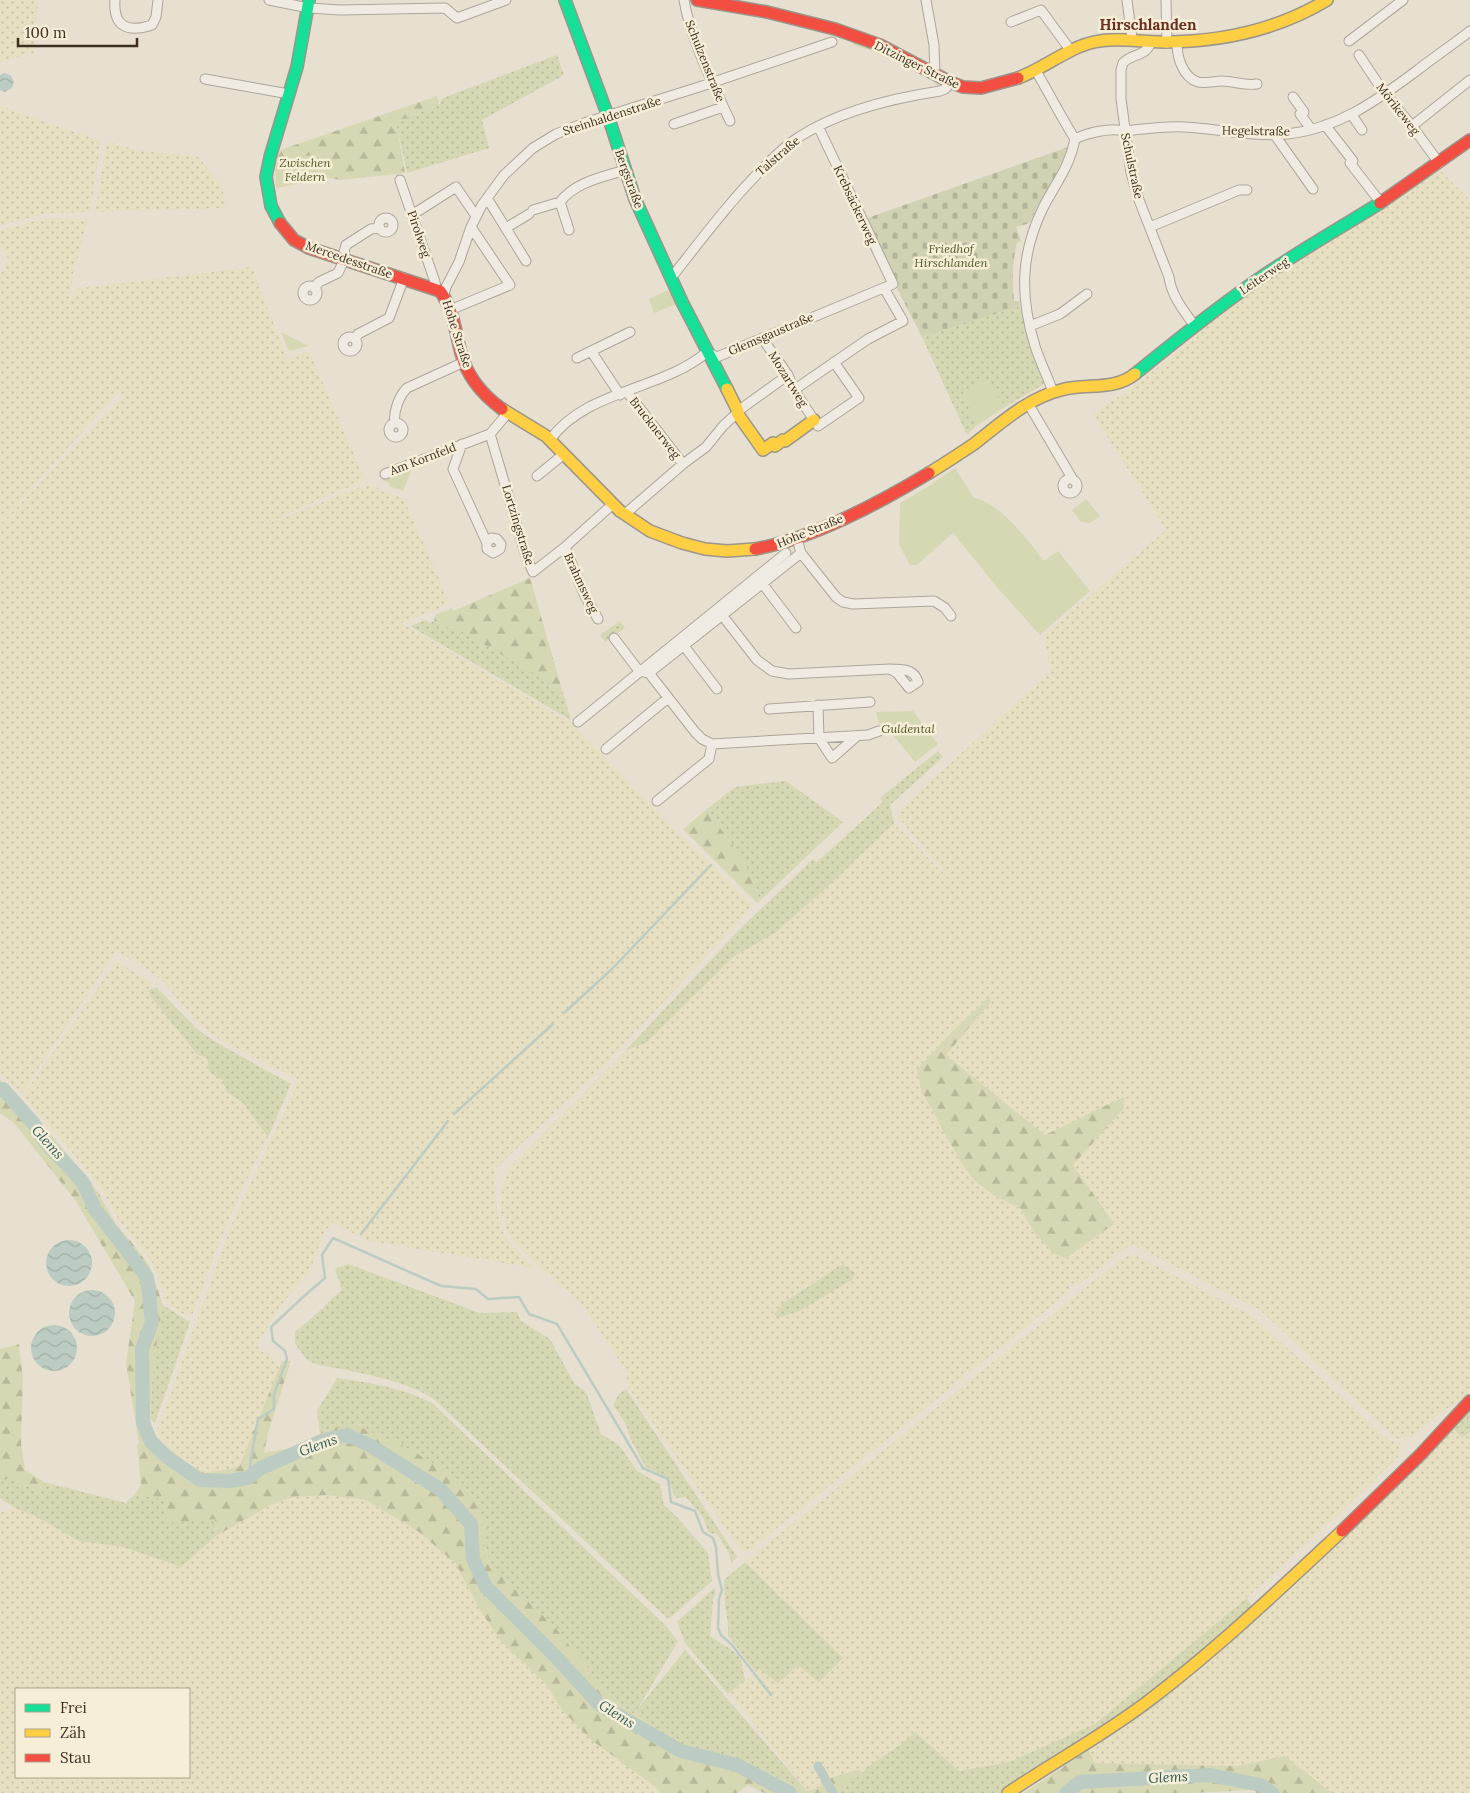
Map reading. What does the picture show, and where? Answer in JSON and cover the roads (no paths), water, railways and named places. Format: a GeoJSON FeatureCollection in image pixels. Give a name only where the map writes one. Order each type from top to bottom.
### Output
{"type":"FeatureCollection","features":[{"type":"Feature","properties":{"kind":"street"},"geometry":{"type":"LineString","coordinates":[[115,0],[117,18],[120,24],[124,27],[141,28],[152,25],[155,22],[158,0]]}},
{"type":"Feature","properties":{"kind":"street"},"geometry":{"type":"LineString","coordinates":[[269,0],[374,10],[445,8],[458,18],[506,0]]}},
{"type":"Feature","properties":{"kind":"street","name":"Bergstraße"},"geometry":{"type":"LineString","coordinates":[[565,0],[608,116],[635,199],[737,412],[763,450]]}},
{"type":"Feature","properties":{"kind":"street","name":"Schulzenstraße"},"geometry":{"type":"LineString","coordinates":[[684,0],[690,26],[730,122]]}},
{"type":"Feature","properties":{"kind":"street","name":"Ditzinger Straße"},"geometry":{"type":"LineString","coordinates":[[697,0],[728,2],[788,15],[831,27],[882,46],[951,83],[970,89],[982,88],[1036,71],[1071,50],[1091,43],[1116,39],[1172,43],[1226,37],[1274,26],[1299,16],[1327,0]]}},
{"type":"Feature","properties":{"kind":"street"},"geometry":{"type":"LineString","coordinates":[[927,0],[934,45],[935,74]]}},
{"type":"Feature","properties":{"kind":"street"},"geometry":{"type":"LineString","coordinates":[[1127,0],[1132,40]]}},
{"type":"Feature","properties":{"kind":"street"},"geometry":{"type":"LineString","coordinates":[[1166,0],[1172,43],[1182,67],[1190,76],[1198,82],[1223,81],[1248,85],[1257,84]]}},
{"type":"Feature","properties":{"kind":"street"},"geometry":{"type":"LineString","coordinates":[[1349,41],[1403,0]]}},
{"type":"Feature","properties":{"kind":"street","name":"Mercedesstraße"},"geometry":{"type":"LineString","coordinates":[[309,4],[297,67],[266,176],[271,206],[280,224],[294,240],[310,248],[404,278],[440,292]]}},
{"type":"Feature","properties":{"kind":"street"},"geometry":{"type":"LineString","coordinates":[[1010,22],[1041,10],[1071,50]]}},
{"type":"Feature","properties":{"kind":"street","name":"Hegelstraße"},"geometry":{"type":"LineString","coordinates":[[1075,139],[1094,133],[1120,129],[1159,127],[1185,127],[1274,134],[1293,133],[1311,129],[1352,115],[1385,94],[1470,31]]}},
{"type":"Feature","properties":{"kind":"street","name":"Steinhaldenstraße"},"geometry":{"type":"LineString","coordinates":[[440,292],[446,287],[459,262],[471,227],[487,198],[504,175],[533,148],[556,134],[832,42]]}},
{"type":"Feature","properties":{"kind":"street","name":"Schulstraße"},"geometry":{"type":"LineString","coordinates":[[1151,42],[1149,49],[1144,54],[1132,56],[1123,63],[1120,84],[1124,130],[1131,173],[1139,200],[1170,283],[1180,305],[1194,325]]}},
{"type":"Feature","properties":{"kind":"street","name":"Mörikeweg"},"geometry":{"type":"LineString","coordinates":[[1359,55],[1385,94],[1412,126],[1439,163]]}},
{"type":"Feature","properties":{"kind":"street"},"geometry":{"type":"LineString","coordinates":[[1036,71],[1060,117],[1075,139],[1071,157],[1043,208],[1026,258],[1024,288],[1026,308],[1036,347],[1053,392]]}},
{"type":"Feature","properties":{"kind":"street"},"geometry":{"type":"LineString","coordinates":[[205,78],[289,94]]}},
{"type":"Feature","properties":{"kind":"street"},"geometry":{"type":"LineString","coordinates":[[1412,126],[1470,80]]}},
{"type":"Feature","properties":{"kind":"street","name":"Talstraße"},"geometry":{"type":"LineString","coordinates":[[672,278],[731,202],[754,177],[793,141],[818,126],[875,105],[940,91],[951,83]]}},
{"type":"Feature","properties":{"kind":"street"},"geometry":{"type":"LineString","coordinates":[[1293,97],[1304,112],[1300,114],[1311,129]]}},
{"type":"Feature","properties":{"kind":"street"},"geometry":{"type":"LineString","coordinates":[[674,124],[723,107]]}},
{"type":"Feature","properties":{"kind":"street"},"geometry":{"type":"LineString","coordinates":[[1352,115],[1362,130]]}},
{"type":"Feature","properties":{"kind":"street"},"geometry":{"type":"LineString","coordinates":[[1325,125],[1353,162],[1350,163],[1381,203]]}},
{"type":"Feature","properties":{"kind":"street","name":"Krebsäckerweg"},"geometry":{"type":"LineString","coordinates":[[818,126],[893,284]]}},
{"type":"Feature","properties":{"kind":"street"},"geometry":{"type":"LineString","coordinates":[[1274,134],[1313,189]]}},
{"type":"Feature","properties":{"kind":"street","name":"Leiterweg"},"geometry":{"type":"LineString","coordinates":[[1053,392],[1124,382],[1194,325],[1283,263],[1381,203],[1470,140]]}},
{"type":"Feature","properties":{"kind":"street"},"geometry":{"type":"LineString","coordinates":[[506,228],[531,212],[560,202],[565,195],[574,189],[625,170]]}},
{"type":"Feature","properties":{"kind":"street","name":"Pirolweg"},"geometry":{"type":"LineString","coordinates":[[400,180],[440,292]]}},
{"type":"Feature","properties":{"kind":"street"},"geometry":{"type":"LineString","coordinates":[[412,215],[456,187],[476,216]]}},
{"type":"Feature","properties":{"kind":"street"},"geometry":{"type":"LineString","coordinates":[[1150,227],[1239,190],[1247,190]]}},
{"type":"Feature","properties":{"kind":"street"},"geometry":{"type":"LineString","coordinates":[[487,198],[526,261]]}},
{"type":"Feature","properties":{"kind":"street"},"geometry":{"type":"LineString","coordinates":[[560,202],[569,230]]}},
{"type":"Feature","properties":{"kind":"street"},"geometry":{"type":"LineString","coordinates":[[450,310],[510,285],[471,227]]}},
{"type":"Feature","properties":{"kind":"street"},"geometry":{"type":"LineString","coordinates":[[314,288],[319,282],[338,273],[346,246],[370,229],[380,228]]}},
{"type":"Feature","properties":{"kind":"street"},"geometry":{"type":"LineString","coordinates":[[355,339],[358,334],[389,318],[404,278]]}},
{"type":"Feature","properties":{"kind":"street","name":"Glemsgaustraße"},"geometry":{"type":"LineString","coordinates":[[707,352],[717,356],[893,284]]}},
{"type":"Feature","properties":{"kind":"street"},"geometry":{"type":"LineString","coordinates":[[794,390],[868,339],[903,321],[884,288]]}},
{"type":"Feature","properties":{"kind":"street","name":"Hohe Straße"},"geometry":{"type":"LineString","coordinates":[[440,292],[450,310],[464,362],[479,388],[491,400],[507,414],[550,440],[613,504],[638,524],[655,534],[690,546],[707,549],[742,551],[761,549],[797,539],[916,482],[965,450],[1014,413],[1053,392]]}},
{"type":"Feature","properties":{"kind":"street"},"geometry":{"type":"LineString","coordinates":[[1030,326],[1060,314],[1087,294]]}},
{"type":"Feature","properties":{"kind":"street"},"geometry":{"type":"LineString","coordinates":[[577,358],[630,332]]}},
{"type":"Feature","properties":{"kind":"street","name":"Mozartweg"},"geometry":{"type":"LineString","coordinates":[[762,338],[788,375],[794,390],[818,426],[859,398],[834,362]]}},
{"type":"Feature","properties":{"kind":"street","name":"Brucknerweg"},"geometry":{"type":"LineString","coordinates":[[591,351],[623,393],[683,464]]}},
{"type":"Feature","properties":{"kind":"street"},"geometry":{"type":"LineString","coordinates":[[550,440],[557,431],[573,418],[599,403],[692,363],[707,352]]}},
{"type":"Feature","properties":{"kind":"street"},"geometry":{"type":"LineString","coordinates":[[395,423],[394,415],[404,390],[464,362]]}},
{"type":"Feature","properties":{"kind":"street"},"geometry":{"type":"LineString","coordinates":[[625,514],[683,464],[706,447],[737,412],[788,375]]}},
{"type":"Feature","properties":{"kind":"street"},"geometry":{"type":"LineString","coordinates":[[1029,405],[1072,478]]}},
{"type":"Feature","properties":{"kind":"street","name":"Am Kornfeld"},"geometry":{"type":"LineString","coordinates":[[385,474],[490,434],[507,414]]}},
{"type":"Feature","properties":{"kind":"street","name":"Mozartweg"},"geometry":{"type":"LineString","coordinates":[[763,450],[773,443],[775,446],[784,441],[814,420]]}},
{"type":"Feature","properties":{"kind":"street","name":"Lortzingstraße"},"geometry":{"type":"LineString","coordinates":[[490,434],[526,556],[533,572],[565,547],[613,504]]}},
{"type":"Feature","properties":{"kind":"street","name":"Am Kornfeld"},"geometry":{"type":"LineString","coordinates":[[462,444],[453,469],[487,543]]}},
{"type":"Feature","properties":{"kind":"street"},"geometry":{"type":"LineString","coordinates":[[537,476],[564,454]]}},
{"type":"Feature","properties":{"kind":"street"},"geometry":{"type":"LineString","coordinates":[[797,539],[801,553],[836,597],[843,602],[867,604],[934,600],[951,616]]}},
{"type":"Feature","properties":{"kind":"street","name":"Brahmsweg"},"geometry":{"type":"LineString","coordinates":[[565,547],[584,594],[598,619]]}},
{"type":"Feature","properties":{"kind":"street"},"geometry":{"type":"LineString","coordinates":[[578,722],[786,553]]}},
{"type":"Feature","properties":{"kind":"street"},"geometry":{"type":"LineString","coordinates":[[649,673],[801,553]]}},
{"type":"Feature","properties":{"kind":"street"},"geometry":{"type":"LineString","coordinates":[[762,583],[796,628]]}},
{"type":"Feature","properties":{"kind":"street"},"geometry":{"type":"LineString","coordinates":[[722,615],[757,660],[772,672],[790,674],[890,670]]}},
{"type":"Feature","properties":{"kind":"street"},"geometry":{"type":"LineString","coordinates":[[614,638],[639,671],[649,673],[695,732],[702,739],[712,744],[872,735],[879,731]]}},
{"type":"Feature","properties":{"kind":"street"},"geometry":{"type":"LineString","coordinates":[[684,646],[717,689]]}},
{"type":"Feature","properties":{"kind":"street"},"geometry":{"type":"LineString","coordinates":[[606,749],[668,698]]}},
{"type":"Feature","properties":{"kind":"street"},"geometry":{"type":"LineString","coordinates":[[769,709],[870,702]]}},
{"type":"Feature","properties":{"kind":"street"},"geometry":{"type":"LineString","coordinates":[[818,705],[819,738],[832,758],[857,736]]}},
{"type":"Feature","properties":{"kind":"street"},"geometry":{"type":"LineString","coordinates":[[657,801],[709,759],[712,744]]}},
{"type":"Feature","properties":{"kind":"street"},"geometry":{"type":"LineString","coordinates":[[1008,1793],[1084,1745],[1151,1699],[1225,1637],[1382,1493],[1470,1401]]}},
{"type":"Feature","properties":{"kind":"water"},"geometry":{"type":"Polygon","coordinates":[[[4,73],[10,75],[14,81],[12,88],[5,92],[0,90],[0,75],[4,73]]]}},
{"type":"Feature","properties":{"kind":"water"},"geometry":{"type":"Polygon","coordinates":[[[74,1240],[78,1241],[88,1250],[91,1254],[91,1272],[82,1282],[74,1286],[64,1286],[56,1282],[47,1272],[46,1258],[50,1250],[60,1241],[74,1240]]]}},
{"type":"Feature","properties":{"kind":"water"},"geometry":{"type":"Polygon","coordinates":[[[97,1290],[101,1291],[111,1300],[114,1304],[114,1322],[105,1332],[97,1336],[87,1336],[79,1332],[70,1322],[69,1308],[73,1300],[83,1291],[97,1290]]]}},
{"type":"Feature","properties":{"kind":"water"},"geometry":{"type":"Polygon","coordinates":[[[59,1325],[63,1326],[73,1335],[76,1339],[76,1357],[67,1367],[59,1371],[49,1371],[41,1367],[32,1357],[31,1343],[35,1335],[45,1326],[59,1325]]]}},
{"type":"Feature","properties":{"kind":"waterway"},"geometry":{"type":"LineString","coordinates":[[564,1013],[612,969],[711,865]]}},
{"type":"Feature","properties":{"kind":"waterway"},"geometry":{"type":"LineString","coordinates":[[454,1114],[553,1024]]}},
{"type":"Feature","properties":{"kind":"waterway","name":"Glems"},"geometry":{"type":"LineString","coordinates":[[0,1089],[3,1089],[34,1124],[45,1142],[82,1181],[95,1209],[147,1277],[152,1322],[142,1349],[143,1423],[151,1442],[167,1457],[200,1480],[230,1481],[248,1478],[261,1468],[325,1440],[347,1435],[371,1446],[441,1490],[471,1524],[473,1559],[486,1587],[555,1656],[600,1705],[681,1751],[737,1765],[790,1793]]}},
{"type":"Feature","properties":{"kind":"waterway"},"geometry":{"type":"LineString","coordinates":[[361,1234],[448,1121]]}},
{"type":"Feature","properties":{"kind":"waterway"},"geometry":{"type":"LineString","coordinates":[[248,1478],[258,1419],[274,1409],[274,1394],[287,1359],[285,1351],[273,1341],[271,1327],[325,1278],[322,1255],[333,1238],[441,1286],[476,1289],[488,1299],[519,1297],[529,1314],[557,1324],[643,1468],[668,1479],[671,1502],[695,1511],[703,1532],[713,1538],[722,1590],[719,1599],[718,1628],[721,1635],[732,1645],[771,1695]]}},
{"type":"Feature","properties":{"kind":"waterway"},"geometry":{"type":"LineString","coordinates":[[818,1766],[833,1793]]}},
{"type":"Feature","properties":{"kind":"waterway","name":"Glems"},"geometry":{"type":"LineString","coordinates":[[1066,1793],[1080,1782],[1210,1775],[1261,1785],[1272,1793]]}},
{"type":"Feature","properties":{"kind":"district","name":"Hirschlanden"},"geometry":{"type":"Point","coordinates":[1148,25]}},
{"type":"Feature","properties":{"kind":"park label","name":"Zwischen Feldern"},"geometry":{"type":"Point","coordinates":[305,170]}},
{"type":"Feature","properties":{"kind":"park label","name":"Friedhof Hirschlanden"},"geometry":{"type":"Point","coordinates":[951,256]}},
{"type":"Feature","properties":{"kind":"park label","name":"Guldental"},"geometry":{"type":"Point","coordinates":[908,729]}}]}
